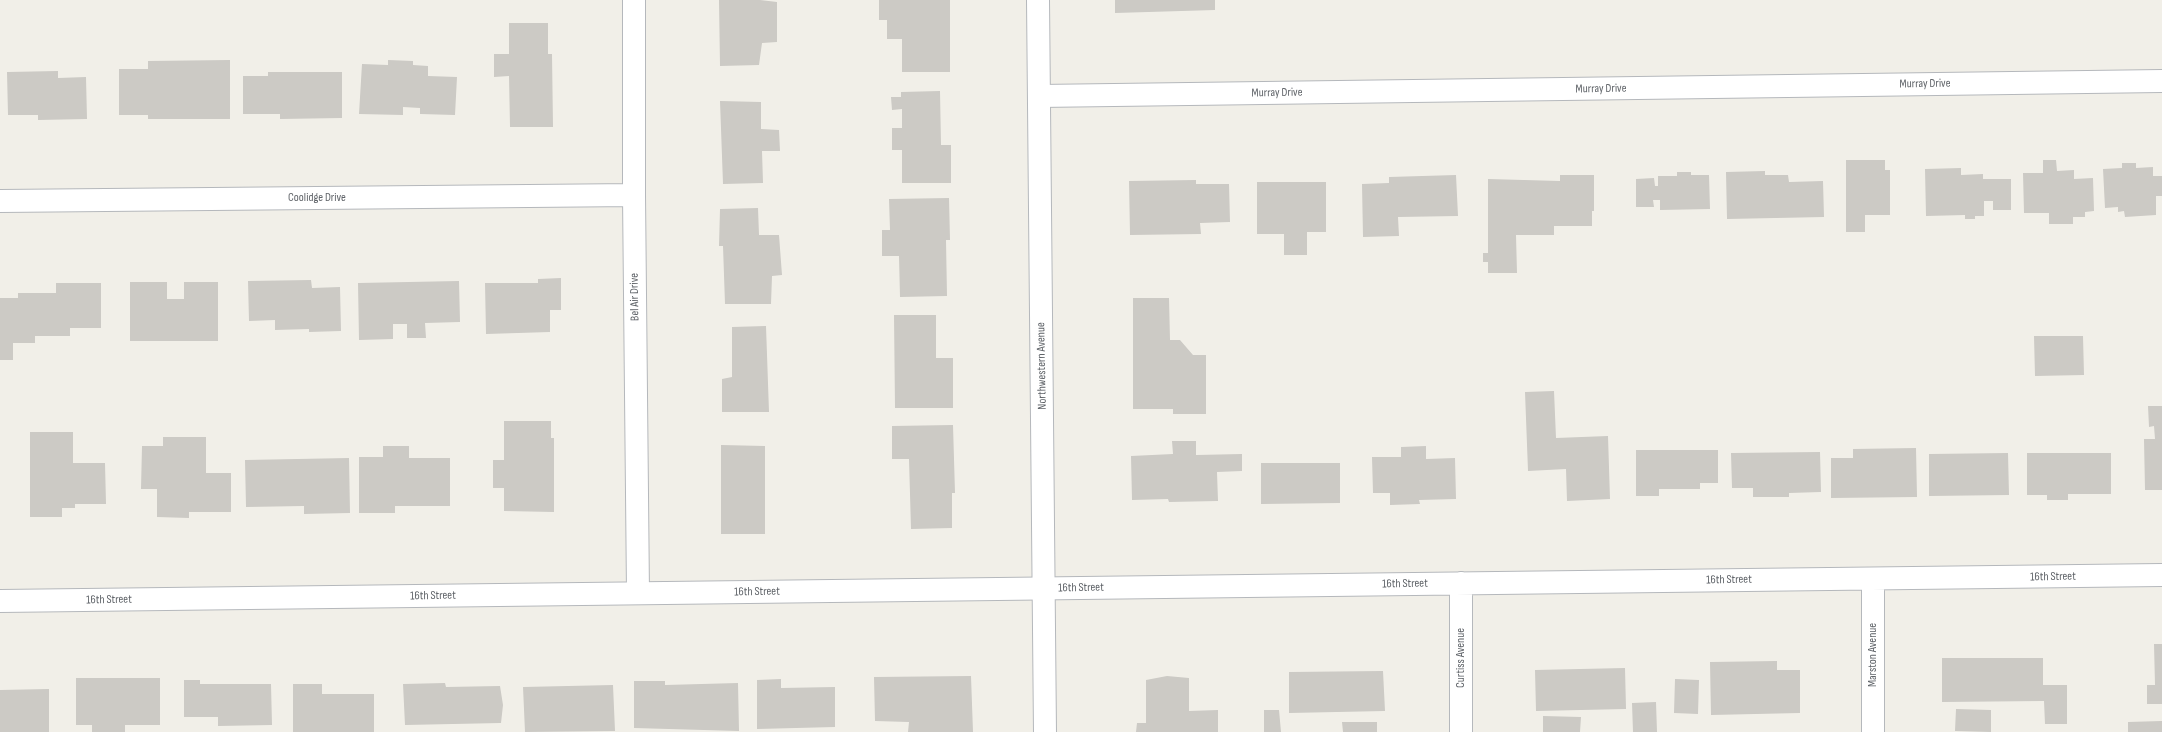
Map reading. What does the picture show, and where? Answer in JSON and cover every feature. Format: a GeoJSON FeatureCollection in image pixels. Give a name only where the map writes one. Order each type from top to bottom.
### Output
{"type":"FeatureCollection","features":[{"type":"Feature","properties":{"kind":"street","name":"Bel Air Drive"},"geometry":{"type":"LineString","coordinates":[[634,0],[634,195],[638,593]]}},
{"type":"Feature","properties":{"kind":"street","name":"Northwestern Avenue"},"geometry":{"type":"LineString","coordinates":[[1038,0],[1045,732]]}},
{"type":"Feature","properties":{"kind":"street","name":"Murray Drive"},"geometry":{"type":"LineString","coordinates":[[1039,96],[2162,81]]}},
{"type":"Feature","properties":{"kind":"street","name":"Coolidge Drive"},"geometry":{"type":"LineString","coordinates":[[0,201],[634,195]]}},
{"type":"Feature","properties":{"kind":"street","name":"16th Street"},"geometry":{"type":"LineString","coordinates":[[0,601],[2162,575]]}},
{"type":"Feature","properties":{"kind":"street","name":"Marston Avenue"},"geometry":{"type":"LineString","coordinates":[[1873,579],[1873,732]]}},
{"type":"Feature","properties":{"kind":"street","name":"Curtiss Avenue"},"geometry":{"type":"LineString","coordinates":[[1461,583],[1461,732]]}},
{"type":"Feature","properties":{"kind":"building"},"geometry":{"type":"Polygon","coordinates":[[[719,0],[760,0],[777,2],[777,42],[762,43],[759,65],[720,66],[719,0]]]}},
{"type":"Feature","properties":{"kind":"building"},"geometry":{"type":"Polygon","coordinates":[[[879,0],[950,0],[950,72],[902,72],[902,39],[887,39],[887,20],[879,20],[879,0]]]}},
{"type":"Feature","properties":{"kind":"building"},"geometry":{"type":"Polygon","coordinates":[[[1115,0],[1215,0],[1215,10],[1115,13],[1115,0]]]}},
{"type":"Feature","properties":{"kind":"building"},"geometry":{"type":"Polygon","coordinates":[[[509,23],[548,23],[548,54],[552,54],[553,127],[510,127],[509,76],[494,77],[494,54],[509,54],[509,23]]]}},
{"type":"Feature","properties":{"kind":"building"},"geometry":{"type":"Polygon","coordinates":[[[230,60],[230,119],[148,119],[148,115],[119,115],[119,69],[148,69],[148,61],[230,60]]]}},
{"type":"Feature","properties":{"kind":"building"},"geometry":{"type":"Polygon","coordinates":[[[388,60],[413,61],[413,65],[428,66],[428,76],[457,77],[455,115],[420,114],[420,108],[403,107],[403,115],[359,114],[362,64],[388,65],[388,60]]]}},
{"type":"Feature","properties":{"kind":"building"},"geometry":{"type":"Polygon","coordinates":[[[58,71],[58,78],[86,77],[87,119],[38,120],[38,115],[8,115],[7,72],[58,71]]]}},
{"type":"Feature","properties":{"kind":"building"},"geometry":{"type":"Polygon","coordinates":[[[268,72],[342,72],[342,118],[280,119],[280,114],[243,114],[243,76],[268,76],[268,72]]]}},
{"type":"Feature","properties":{"kind":"building"},"geometry":{"type":"Polygon","coordinates":[[[940,91],[941,145],[951,145],[951,183],[902,183],[902,150],[892,150],[892,128],[902,128],[902,109],[892,110],[891,97],[901,97],[901,92],[940,91]]]}},
{"type":"Feature","properties":{"kind":"building"},"geometry":{"type":"Polygon","coordinates":[[[720,101],[761,102],[761,129],[779,130],[780,151],[762,151],[763,183],[723,184],[720,101]]]}},
{"type":"Feature","properties":{"kind":"building"},"geometry":{"type":"Polygon","coordinates":[[[1846,160],[1885,160],[1885,170],[1890,170],[1890,215],[1865,215],[1865,232],[1846,232],[1846,160]]]}},
{"type":"Feature","properties":{"kind":"building"},"geometry":{"type":"Polygon","coordinates":[[[2043,160],[2056,160],[2057,171],[2074,170],[2074,179],[2093,178],[2094,211],[2085,212],[2085,217],[2073,217],[2073,224],[2049,224],[2049,213],[2024,213],[2023,173],[2043,173],[2043,160]]]}},
{"type":"Feature","properties":{"kind":"building"},"geometry":{"type":"Polygon","coordinates":[[[2122,163],[2136,163],[2136,168],[2153,167],[2153,176],[2162,176],[2162,196],[2156,196],[2156,215],[2125,217],[2124,211],[2118,212],[2118,207],[2105,208],[2103,169],[2122,168],[2122,163]]]}},
{"type":"Feature","properties":{"kind":"building"},"geometry":{"type":"Polygon","coordinates":[[[1961,168],[1961,175],[1983,174],[1983,179],[2011,179],[2011,210],[1993,210],[1993,201],[1984,201],[1984,216],[1975,216],[1975,219],[1965,219],[1965,215],[1926,216],[1925,169],[1961,168]]]}},
{"type":"Feature","properties":{"kind":"building"},"geometry":{"type":"Polygon","coordinates":[[[1765,171],[1765,175],[1788,175],[1789,182],[1823,181],[1824,217],[1727,219],[1726,172],[1765,171]]]}},
{"type":"Feature","properties":{"kind":"building"},"geometry":{"type":"Polygon","coordinates":[[[1677,172],[1691,172],[1691,175],[1709,175],[1710,209],[1660,210],[1660,200],[1653,200],[1654,207],[1636,207],[1636,179],[1654,178],[1655,186],[1658,186],[1658,176],[1677,176],[1677,172]]]}},
{"type":"Feature","properties":{"kind":"building"},"geometry":{"type":"Polygon","coordinates":[[[1456,175],[1458,216],[1398,217],[1399,236],[1363,237],[1362,184],[1389,183],[1389,177],[1456,175]]]}},
{"type":"Feature","properties":{"kind":"building"},"geometry":{"type":"Polygon","coordinates":[[[1560,175],[1594,175],[1594,211],[1592,211],[1592,226],[1554,226],[1554,235],[1516,235],[1517,273],[1488,273],[1488,262],[1483,262],[1483,253],[1488,253],[1488,179],[1560,181],[1560,175]]]}},
{"type":"Feature","properties":{"kind":"building"},"geometry":{"type":"Polygon","coordinates":[[[1196,180],[1196,184],[1229,184],[1230,222],[1200,223],[1201,234],[1130,235],[1129,181],[1196,180]]]}},
{"type":"Feature","properties":{"kind":"building"},"geometry":{"type":"Polygon","coordinates":[[[1257,182],[1326,182],[1326,232],[1307,232],[1307,255],[1284,255],[1284,234],[1257,234],[1257,182]]]}},
{"type":"Feature","properties":{"kind":"building"},"geometry":{"type":"Polygon","coordinates":[[[949,198],[950,240],[946,240],[947,296],[900,297],[899,256],[882,256],[882,230],[890,230],[889,199],[949,198]]]}},
{"type":"Feature","properties":{"kind":"building"},"geometry":{"type":"Polygon","coordinates":[[[758,208],[759,235],[779,235],[782,275],[772,276],[771,304],[725,304],[723,246],[719,246],[720,209],[758,208]]]}},
{"type":"Feature","properties":{"kind":"building"},"geometry":{"type":"Polygon","coordinates":[[[561,278],[561,310],[550,310],[550,332],[486,334],[485,283],[538,283],[538,279],[561,278]]]}},
{"type":"Feature","properties":{"kind":"building"},"geometry":{"type":"Polygon","coordinates":[[[311,280],[312,288],[340,287],[341,331],[309,332],[309,329],[275,330],[275,320],[249,321],[248,281],[311,280]]]}},
{"type":"Feature","properties":{"kind":"building"},"geometry":{"type":"Polygon","coordinates":[[[459,281],[460,322],[425,323],[426,338],[407,338],[407,324],[393,324],[393,339],[359,340],[358,283],[459,281]]]}},
{"type":"Feature","properties":{"kind":"building"},"geometry":{"type":"Polygon","coordinates":[[[130,282],[167,282],[167,299],[184,299],[184,282],[218,282],[218,341],[130,341],[130,282]]]}},
{"type":"Feature","properties":{"kind":"building"},"geometry":{"type":"Polygon","coordinates":[[[56,283],[101,283],[101,328],[70,328],[70,336],[35,336],[35,343],[13,343],[13,360],[0,360],[0,298],[18,298],[18,293],[56,293],[56,283]]]}},
{"type":"Feature","properties":{"kind":"building"},"geometry":{"type":"Polygon","coordinates":[[[1133,298],[1169,298],[1170,340],[1180,340],[1193,355],[1206,355],[1206,414],[1173,414],[1173,409],[1133,409],[1133,298]]]}},
{"type":"Feature","properties":{"kind":"building"},"geometry":{"type":"Polygon","coordinates":[[[894,315],[936,315],[936,358],[953,358],[953,408],[895,408],[894,315]]]}},
{"type":"Feature","properties":{"kind":"building"},"geometry":{"type":"Polygon","coordinates":[[[766,326],[769,412],[722,412],[722,379],[732,377],[732,327],[766,326]]]}},
{"type":"Feature","properties":{"kind":"building"},"geometry":{"type":"Polygon","coordinates":[[[2034,336],[2083,336],[2084,375],[2035,376],[2034,336]]]}},
{"type":"Feature","properties":{"kind":"building"},"geometry":{"type":"Polygon","coordinates":[[[1554,391],[1556,438],[1608,436],[1610,499],[1567,501],[1566,469],[1528,471],[1525,392],[1554,391]]]}},
{"type":"Feature","properties":{"kind":"building"},"geometry":{"type":"Polygon","coordinates":[[[2148,406],[2162,406],[2162,490],[2145,490],[2144,439],[2155,439],[2154,426],[2149,427],[2148,406]]]}},
{"type":"Feature","properties":{"kind":"building"},"geometry":{"type":"Polygon","coordinates":[[[504,421],[551,421],[551,438],[554,438],[554,512],[504,511],[504,488],[493,488],[493,460],[504,460],[504,421]]]}},
{"type":"Feature","properties":{"kind":"building"},"geometry":{"type":"Polygon","coordinates":[[[953,425],[955,493],[952,493],[952,528],[911,529],[909,459],[892,459],[892,426],[953,425]]]}},
{"type":"Feature","properties":{"kind":"building"},"geometry":{"type":"Polygon","coordinates":[[[30,432],[73,432],[73,463],[105,463],[106,504],[75,504],[75,508],[62,508],[62,517],[30,517],[30,432]]]}},
{"type":"Feature","properties":{"kind":"building"},"geometry":{"type":"Polygon","coordinates":[[[163,437],[206,437],[206,473],[231,473],[231,512],[189,512],[189,518],[157,517],[157,489],[141,489],[142,446],[163,446],[163,437]]]}},
{"type":"Feature","properties":{"kind":"building"},"geometry":{"type":"Polygon","coordinates":[[[1172,441],[1196,441],[1196,455],[1242,454],[1242,471],[1217,472],[1218,501],[1169,502],[1168,499],[1132,500],[1131,456],[1173,454],[1172,441]]]}},
{"type":"Feature","properties":{"kind":"building"},"geometry":{"type":"Polygon","coordinates":[[[721,445],[765,446],[765,534],[721,534],[721,445]]]}},
{"type":"Feature","properties":{"kind":"building"},"geometry":{"type":"Polygon","coordinates":[[[383,446],[409,446],[409,458],[450,458],[450,506],[395,506],[395,513],[359,513],[359,457],[383,457],[383,446]]]}},
{"type":"Feature","properties":{"kind":"building"},"geometry":{"type":"Polygon","coordinates":[[[1426,446],[1426,459],[1455,458],[1456,499],[1419,500],[1420,504],[1390,505],[1390,493],[1373,493],[1372,457],[1401,457],[1401,447],[1426,446]]]}},
{"type":"Feature","properties":{"kind":"building"},"geometry":{"type":"Polygon","coordinates":[[[1916,448],[1917,497],[1831,498],[1831,458],[1853,458],[1853,449],[1916,448]]]}},
{"type":"Feature","properties":{"kind":"building"},"geometry":{"type":"Polygon","coordinates":[[[1636,450],[1718,450],[1718,483],[1700,483],[1700,489],[1659,489],[1659,496],[1636,496],[1636,450]]]}},
{"type":"Feature","properties":{"kind":"building"},"geometry":{"type":"Polygon","coordinates":[[[1820,452],[1821,492],[1789,493],[1789,497],[1753,497],[1753,488],[1732,488],[1731,453],[1820,452]]]}},
{"type":"Feature","properties":{"kind":"building"},"geometry":{"type":"Polygon","coordinates":[[[2008,453],[2009,495],[1929,496],[1929,454],[2008,453]]]}},
{"type":"Feature","properties":{"kind":"building"},"geometry":{"type":"Polygon","coordinates":[[[2027,453],[2111,453],[2111,494],[2068,494],[2068,500],[2047,500],[2047,495],[2027,495],[2027,453]]]}},
{"type":"Feature","properties":{"kind":"building"},"geometry":{"type":"Polygon","coordinates":[[[349,458],[350,513],[304,514],[304,506],[246,507],[245,460],[349,458]]]}},
{"type":"Feature","properties":{"kind":"building"},"geometry":{"type":"Polygon","coordinates":[[[1261,463],[1340,463],[1340,503],[1261,504],[1261,463]]]}},
{"type":"Feature","properties":{"kind":"building"},"geometry":{"type":"Polygon","coordinates":[[[2154,644],[2162,644],[2162,704],[2147,704],[2147,685],[2155,685],[2154,644]]]}},
{"type":"Feature","properties":{"kind":"building"},"geometry":{"type":"Polygon","coordinates":[[[1942,658],[2043,658],[2043,685],[2067,685],[2067,724],[2045,724],[2044,701],[1942,702],[1942,658]]]}},
{"type":"Feature","properties":{"kind":"building"},"geometry":{"type":"Polygon","coordinates":[[[1777,661],[1777,670],[1800,670],[1800,713],[1711,715],[1710,662],[1777,661]]]}},
{"type":"Feature","properties":{"kind":"building"},"geometry":{"type":"Polygon","coordinates":[[[1625,668],[1626,709],[1536,711],[1535,670],[1625,668]]]}},
{"type":"Feature","properties":{"kind":"building"},"geometry":{"type":"Polygon","coordinates":[[[1383,671],[1385,711],[1289,713],[1289,672],[1383,671]]]}},
{"type":"Feature","properties":{"kind":"building"},"geometry":{"type":"Polygon","coordinates":[[[971,676],[973,732],[908,732],[909,722],[875,721],[874,677],[971,676]]]}},
{"type":"Feature","properties":{"kind":"building"},"geometry":{"type":"Polygon","coordinates":[[[1167,676],[1189,678],[1189,711],[1218,710],[1218,732],[1136,732],[1137,723],[1146,723],[1146,680],[1167,676]]]}},
{"type":"Feature","properties":{"kind":"building"},"geometry":{"type":"Polygon","coordinates":[[[76,678],[160,678],[160,725],[125,725],[125,732],[92,732],[92,725],[76,725],[76,678]]]}},
{"type":"Feature","properties":{"kind":"building"},"geometry":{"type":"Polygon","coordinates":[[[781,679],[781,688],[835,687],[835,727],[757,729],[757,680],[781,679]]]}},
{"type":"Feature","properties":{"kind":"building"},"geometry":{"type":"Polygon","coordinates":[[[1675,679],[1699,680],[1698,714],[1674,713],[1675,679]]]}},
{"type":"Feature","properties":{"kind":"building"},"geometry":{"type":"Polygon","coordinates":[[[184,680],[200,680],[200,684],[271,684],[272,725],[218,726],[218,717],[184,717],[184,680]]]}},
{"type":"Feature","properties":{"kind":"building"},"geometry":{"type":"Polygon","coordinates":[[[634,681],[665,681],[665,685],[738,683],[739,731],[634,728],[634,681]]]}},
{"type":"Feature","properties":{"kind":"building"},"geometry":{"type":"Polygon","coordinates":[[[445,683],[446,687],[500,686],[503,705],[501,723],[405,725],[403,684],[445,683]]]}},
{"type":"Feature","properties":{"kind":"building"},"geometry":{"type":"Polygon","coordinates":[[[293,684],[322,684],[322,694],[374,694],[374,732],[293,732],[293,684]]]}},
{"type":"Feature","properties":{"kind":"building"},"geometry":{"type":"Polygon","coordinates":[[[613,685],[615,731],[525,732],[523,687],[613,685]]]}},
{"type":"Feature","properties":{"kind":"building"},"geometry":{"type":"Polygon","coordinates":[[[49,689],[49,732],[0,732],[0,690],[49,689]]]}},
{"type":"Feature","properties":{"kind":"building"},"geometry":{"type":"Polygon","coordinates":[[[1656,702],[1657,732],[1633,732],[1632,703],[1656,702]]]}},
{"type":"Feature","properties":{"kind":"building"},"geometry":{"type":"Polygon","coordinates":[[[1956,709],[1991,710],[1991,732],[1955,731],[1956,709]]]}},
{"type":"Feature","properties":{"kind":"building"},"geometry":{"type":"Polygon","coordinates":[[[1264,710],[1279,710],[1281,732],[1264,732],[1264,710]]]}},
{"type":"Feature","properties":{"kind":"building"},"geometry":{"type":"Polygon","coordinates":[[[1543,716],[1581,717],[1580,732],[1543,732],[1543,716]]]}},
{"type":"Feature","properties":{"kind":"building"},"geometry":{"type":"Polygon","coordinates":[[[2162,721],[2162,732],[2128,732],[2128,722],[2162,721]]]}},
{"type":"Feature","properties":{"kind":"building"},"geometry":{"type":"Polygon","coordinates":[[[1342,722],[1377,722],[1377,732],[1343,732],[1342,722]]]}}]}
